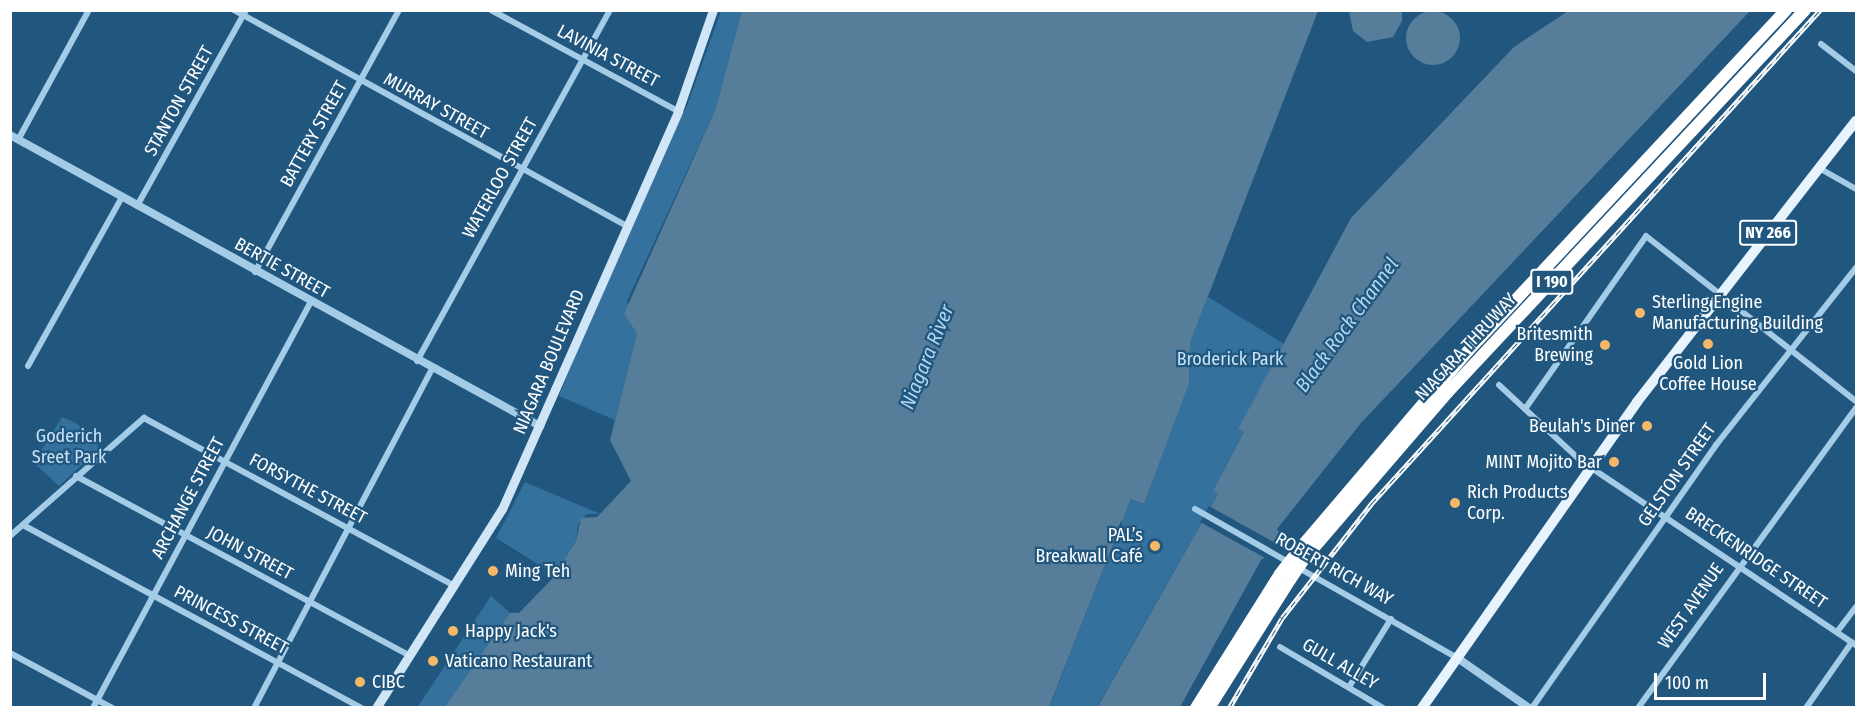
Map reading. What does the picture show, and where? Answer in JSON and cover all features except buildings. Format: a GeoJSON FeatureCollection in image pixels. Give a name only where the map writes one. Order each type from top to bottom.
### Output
{"type":"FeatureCollection","features":[{"type":"Feature","properties":{"kind":"highway","name":"NIAGARA THRUWAY"},"geometry":{"type":"LineString","coordinates":[[1196,708],[1301,555],[1469,350],[1786,10]]}},
{"type":"Feature","properties":{"kind":"highway","name":"NIAGARA THRUWAY"},"geometry":{"type":"LineString","coordinates":[[1301,555],[1440,400],[1805,10]]}},
{"type":"Feature","properties":{"kind":"highway","name":"NIAGARA THRUWAY"},"geometry":{"type":"LineString","coordinates":[[1209,708],[1285,577]]}},
{"type":"Feature","properties":{"kind":"main road","name":"NIAGARA BOULEVARD"},"geometry":{"type":"LineString","coordinates":[[376,708],[502,509],[540,426],[625,225],[678,111],[713,10]]}},
{"type":"Feature","properties":{"kind":"main road","name":"NY 266"},"geometry":{"type":"LineString","coordinates":[[1422,708],[1591,466],[1720,294],[1857,121]]}},
{"type":"Feature","properties":{"kind":"street"},"geometry":{"type":"LineString","coordinates":[[14,137],[89,10]]}},
{"type":"Feature","properties":{"kind":"street","name":"MURRAY STREET"},"geometry":{"type":"LineString","coordinates":[[234,10],[244,13],[360,81],[625,225]]}},
{"type":"Feature","properties":{"kind":"street","name":"BATTERY STREET"},"geometry":{"type":"LineString","coordinates":[[255,272],[399,10]]}},
{"type":"Feature","properties":{"kind":"street","name":"WATERLOO STREET"},"geometry":{"type":"LineString","coordinates":[[417,361],[610,10]]}},
{"type":"Feature","properties":{"kind":"street","name":"LAVINIA STREET"},"geometry":{"type":"LineString","coordinates":[[496,12],[678,111]]}},
{"type":"Feature","properties":{"kind":"street","name":"STANTON STREET"},"geometry":{"type":"LineString","coordinates":[[137,206],[244,13]]}},
{"type":"Feature","properties":{"kind":"street"},"geometry":{"type":"LineString","coordinates":[[1821,44],[1857,70]]}},
{"type":"Feature","properties":{"kind":"street","name":"BERTIE STREET"},"geometry":{"type":"LineString","coordinates":[[14,137],[310,303],[540,426]]}},
{"type":"Feature","properties":{"kind":"street"},"geometry":{"type":"LineString","coordinates":[[1820,168],[1857,189]]}},
{"type":"Feature","properties":{"kind":"street"},"geometry":{"type":"LineString","coordinates":[[28,366],[122,197]]}},
{"type":"Feature","properties":{"kind":"street"},"geometry":{"type":"LineString","coordinates":[[1525,409],[1646,236],[1857,401]]}},
{"type":"Feature","properties":{"kind":"street","name":"GELSTON STREET"},"geometry":{"type":"LineString","coordinates":[[1531,708],[1666,516],[1791,350],[1857,268]]}},
{"type":"Feature","properties":{"kind":"street","name":"ARCHANGE STREET"},"geometry":{"type":"LineString","coordinates":[[93,708],[310,303]]}},
{"type":"Feature","properties":{"kind":"street"},"geometry":{"type":"LineString","coordinates":[[254,708],[432,369]]}},
{"type":"Feature","properties":{"kind":"street","name":"BRECKENRIDGE STREET"},"geometry":{"type":"LineString","coordinates":[[1499,385],[1591,466],[1854,643]]}},
{"type":"Feature","properties":{"kind":"street","name":"WEST AVENUE"},"geometry":{"type":"LineString","coordinates":[[1638,708],[1738,564],[1857,408]]}},
{"type":"Feature","properties":{"kind":"street","name":"FORSYTHE STREET"},"geometry":{"type":"LineString","coordinates":[[76,476],[132,424],[146,419],[455,586]]}},
{"type":"Feature","properties":{"kind":"street"},"geometry":{"type":"LineString","coordinates":[[10,536],[76,476]]}},
{"type":"Feature","properties":{"kind":"street","name":"JOHN STREET"},"geometry":{"type":"LineString","coordinates":[[76,476],[410,656]]}},
{"type":"Feature","properties":{"kind":"street","name":"ROBERT RICH WAY"},"geometry":{"type":"LineString","coordinates":[[1195,509],[1456,657]]}},
{"type":"Feature","properties":{"kind":"street","name":"PRINCESS STREET"},"geometry":{"type":"LineString","coordinates":[[23,525],[362,708]]}},
{"type":"Feature","properties":{"kind":"street"},"geometry":{"type":"LineString","coordinates":[[1837,632],[1857,608]]}},
{"type":"Feature","properties":{"kind":"street"},"geometry":{"type":"LineString","coordinates":[[1348,687],[1391,619]]}},
{"type":"Feature","properties":{"kind":"street"},"geometry":{"type":"LineString","coordinates":[[1806,708],[1854,643]]}},
{"type":"Feature","properties":{"kind":"street","name":"GULL ALLEY"},"geometry":{"type":"LineString","coordinates":[[1280,647],[1383,708]]}},
{"type":"Feature","properties":{"kind":"street"},"geometry":{"type":"LineString","coordinates":[[10,653],[112,708]]}},
{"type":"Feature","properties":{"kind":"street"},"geometry":{"type":"LineString","coordinates":[[1456,657],[1531,708]]}},
{"type":"Feature","properties":{"kind":"green space"},"geometry":{"type":"Polygon","coordinates":[[[721,11],[742,11],[735,48],[716,108],[627,301],[637,333],[615,420],[559,396],[631,219],[687,106],[721,11]]]}},
{"type":"Feature","properties":{"kind":"green space","name":"Broderick Park"},"geometry":{"type":"Polygon","coordinates":[[[1208,297],[1284,344],[1238,429],[1244,432],[1213,491],[1218,494],[1097,707],[1049,708],[1131,499],[1144,504],[1189,384],[1190,343],[1208,297]]]}},
{"type":"Feature","properties":{"kind":"green space","name":"Goderich Sreet Park"},"geometry":{"type":"Polygon","coordinates":[[[62,417],[76,423],[100,448],[59,486],[34,463],[62,417]]]}},
{"type":"Feature","properties":{"kind":"green space"},"geometry":{"type":"Polygon","coordinates":[[[525,482],[600,514],[587,514],[578,524],[576,541],[555,575],[496,538],[525,482]]]}},
{"type":"Feature","properties":{"kind":"green space"},"geometry":{"type":"Polygon","coordinates":[[[491,596],[510,613],[478,664],[445,707],[417,708],[491,596]]]}},
{"type":"Feature","properties":{"kind":"water","name":"Niagara River"},"geometry":{"type":"Polygon","coordinates":[[[742,11],[1318,11],[1190,343],[1189,384],[1144,504],[1131,499],[1049,707],[445,707],[510,613],[519,613],[552,579],[576,541],[581,518],[597,517],[631,481],[610,440],[637,333],[624,314],[716,108],[742,11]]]}},
{"type":"Feature","properties":{"kind":"water"},"geometry":{"type":"Polygon","coordinates":[[[1349,11],[1402,11],[1402,21],[1393,37],[1367,42],[1353,31],[1349,11]]]}},
{"type":"Feature","properties":{"kind":"water"},"geometry":{"type":"Polygon","coordinates":[[[1433,11],[1443,13],[1452,19],[1458,28],[1460,38],[1458,48],[1452,57],[1443,63],[1433,65],[1423,63],[1414,57],[1408,48],[1406,38],[1408,28],[1414,19],[1423,13],[1433,11]]]}},
{"type":"Feature","properties":{"kind":"water","name":"Black Rock Channel"},"geometry":{"type":"Polygon","coordinates":[[[1568,11],[1750,11],[1361,423],[1277,529],[1286,543],[1261,560],[1180,707],[1097,708],[1218,494],[1213,491],[1244,432],[1238,429],[1351,218],[1514,47],[1568,11]]]}},
{"type":"Feature","properties":{"kind":"pier"},"geometry":{"type":"Polygon","coordinates":[[[1209,506],[1284,548],[1267,559],[1200,522],[1209,506]]]}},
{"type":"Feature","properties":{"kind":"railway"},"geometry":{"type":"LineString","coordinates":[[1229,708],[1282,618],[1371,504],[1820,10]]}},
{"type":"Feature","properties":{"kind":"place","name":"Sterling Engine Manufacturing Building"},"geometry":{"type":"Point","coordinates":[1640,313]}},
{"type":"Feature","properties":{"kind":"place","name":"Gold Lion Coffee House"},"geometry":{"type":"Point","coordinates":[1708,344]}},
{"type":"Feature","properties":{"kind":"place","name":"Britesmith Brewing"},"geometry":{"type":"Point","coordinates":[1605,345]}},
{"type":"Feature","properties":{"kind":"place","name":"Beulah's Diner"},"geometry":{"type":"Point","coordinates":[1647,426]}},
{"type":"Feature","properties":{"kind":"place","name":"MINT Mojito Bar"},"geometry":{"type":"Point","coordinates":[1614,462]}},
{"type":"Feature","properties":{"kind":"place","name":"Rich Products Corp."},"geometry":{"type":"Point","coordinates":[1455,503]}},
{"type":"Feature","properties":{"kind":"place","name":"PAL’s Breakwall Café"},"geometry":{"type":"Point","coordinates":[1155,546]}},
{"type":"Feature","properties":{"kind":"place","name":"Ming Teh"},"geometry":{"type":"Point","coordinates":[493,571]}},
{"type":"Feature","properties":{"kind":"place","name":"Happy Jack's"},"geometry":{"type":"Point","coordinates":[453,631]}},
{"type":"Feature","properties":{"kind":"place","name":"Vaticano Restaurant"},"geometry":{"type":"Point","coordinates":[433,661]}},
{"type":"Feature","properties":{"kind":"place","name":"CIBC"},"geometry":{"type":"Point","coordinates":[360,682]}}]}
